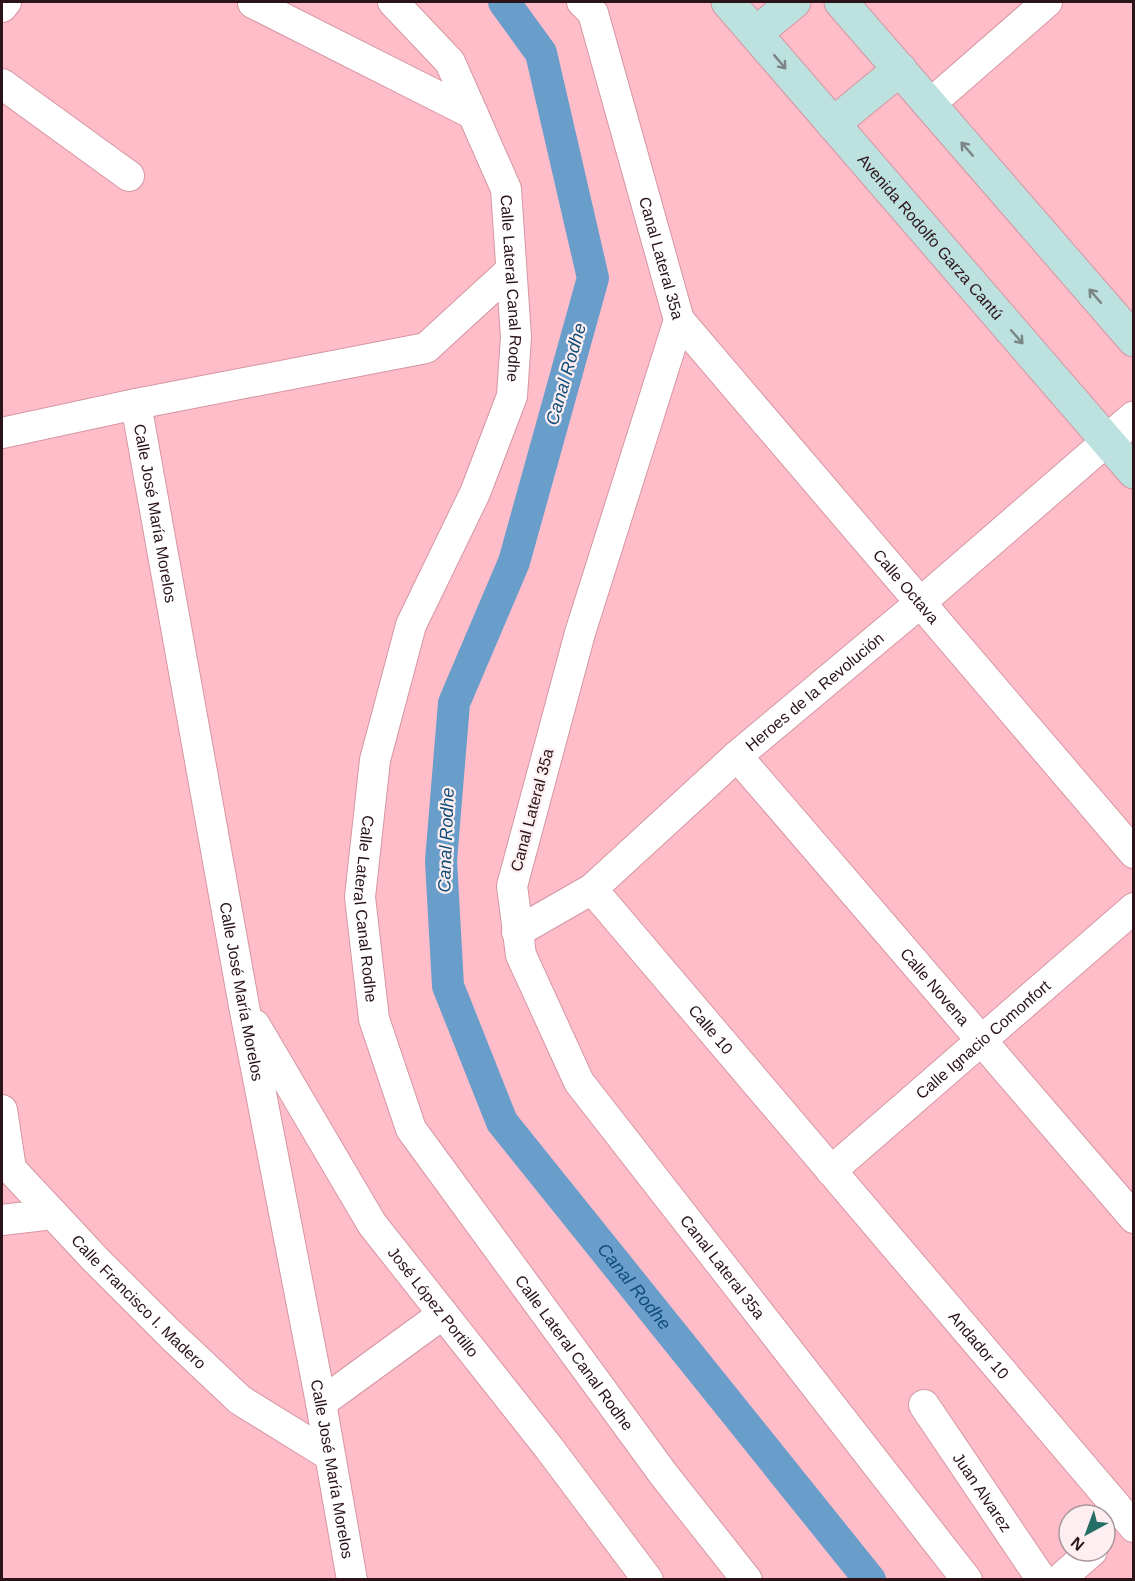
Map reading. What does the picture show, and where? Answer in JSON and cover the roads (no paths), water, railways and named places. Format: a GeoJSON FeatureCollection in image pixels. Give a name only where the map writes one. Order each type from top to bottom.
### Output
{"type":"FeatureCollection","features":[{"type":"Feature","properties":{"kind":"main road","name":"Avenida Rodolfo Garza Cantú"},"geometry":{"type":"LineString","coordinates":[[728,2],[1134,472]]}},
{"type":"Feature","properties":{"kind":"main road"},"geometry":{"type":"LineString","coordinates":[[756,33],[794,2]]}},
{"type":"Feature","properties":{"kind":"main road"},"geometry":{"type":"LineString","coordinates":[[842,2],[928,105],[1134,340]]}},
{"type":"Feature","properties":{"kind":"main road"},"geometry":{"type":"LineString","coordinates":[[833,124],[900,69]]}},
{"type":"Feature","properties":{"kind":"street"},"geometry":{"type":"LineString","coordinates":[[2,7],[6,2]]}},
{"type":"Feature","properties":{"kind":"street"},"geometry":{"type":"LineString","coordinates":[[252,2],[473,114]]}},
{"type":"Feature","properties":{"kind":"street","name":"Calle Lateral Canal Rodhe"},"geometry":{"type":"LineString","coordinates":[[393,2],[450,62],[506,189],[516,337],[512,396],[475,493],[411,625],[375,760],[360,897],[374,1019],[411,1129],[664,1475],[747,1580]]}},
{"type":"Feature","properties":{"kind":"street","name":"Canal Lateral 35a"},"geometry":{"type":"LineString","coordinates":[[582,2],[593,13],[679,320],[580,633],[512,886],[521,955],[579,1082],[967,1580]]}},
{"type":"Feature","properties":{"kind":"street"},"geometry":{"type":"LineString","coordinates":[[928,105],[1047,2]]}},
{"type":"Feature","properties":{"kind":"street"},"geometry":{"type":"LineString","coordinates":[[2,84],[129,176]]}},
{"type":"Feature","properties":{"kind":"street"},"geometry":{"type":"LineString","coordinates":[[2,433],[136,404],[426,348],[511,270]]}},
{"type":"Feature","properties":{"kind":"street","name":"Calle Octava"},"geometry":{"type":"LineString","coordinates":[[679,320],[1134,854]]}},
{"type":"Feature","properties":{"kind":"street","name":"Calle José María Morelos"},"geometry":{"type":"LineString","coordinates":[[136,404],[244,1006],[321,1402],[352,1580]]}},
{"type":"Feature","properties":{"kind":"street"},"geometry":{"type":"LineString","coordinates":[[1107,441],[1134,418]]}},
{"type":"Feature","properties":{"kind":"street","name":"Heroes de la Revolución"},"geometry":{"type":"LineString","coordinates":[[517,932],[592,889],[737,756],[920,603],[1107,441]]}},
{"type":"Feature","properties":{"kind":"street","name":"Calle Novena"},"geometry":{"type":"LineString","coordinates":[[737,756],[1134,1218]]}},
{"type":"Feature","properties":{"kind":"street","name":"Calle 10"},"geometry":{"type":"LineString","coordinates":[[592,889],[831,1171]]}},
{"type":"Feature","properties":{"kind":"street","name":"Calle Ignacio Comonfort"},"geometry":{"type":"LineString","coordinates":[[831,1171],[1134,908]]}},
{"type":"Feature","properties":{"kind":"street","name":"José López Portillo"},"geometry":{"type":"LineString","coordinates":[[244,1006],[372,1224],[549,1448],[648,1580]]}},
{"type":"Feature","properties":{"kind":"street","name":"Calle Francisco I. Madero"},"geometry":{"type":"LineString","coordinates":[[2,1110],[11,1169],[53,1214],[170,1334],[240,1400],[329,1455]]}},
{"type":"Feature","properties":{"kind":"street","name":"Andador 10"},"geometry":{"type":"LineString","coordinates":[[831,1171],[1132,1521]]}},
{"type":"Feature","properties":{"kind":"street"},"geometry":{"type":"LineString","coordinates":[[2,1220],[53,1214]]}},
{"type":"Feature","properties":{"kind":"street"},"geometry":{"type":"LineString","coordinates":[[321,1402],[443,1314]]}},
{"type":"Feature","properties":{"kind":"street","name":"Juan Alvarez"},"geometry":{"type":"LineString","coordinates":[[924,1405],[1042,1580]]}},
{"type":"Feature","properties":{"kind":"street"},"geometry":{"type":"LineString","coordinates":[[1117,1532],[1132,1521]]}},
{"type":"Feature","properties":{"kind":"street"},"geometry":{"type":"LineString","coordinates":[[1059,1580],[1078,1563]]}},
{"type":"Feature","properties":{"kind":"waterway","name":"Canal Rodhe"},"geometry":{"type":"LineString","coordinates":[[504,2],[541,53],[593,278],[514,562],[454,703],[441,861],[448,986],[502,1122],[870,1580]]}}]}
